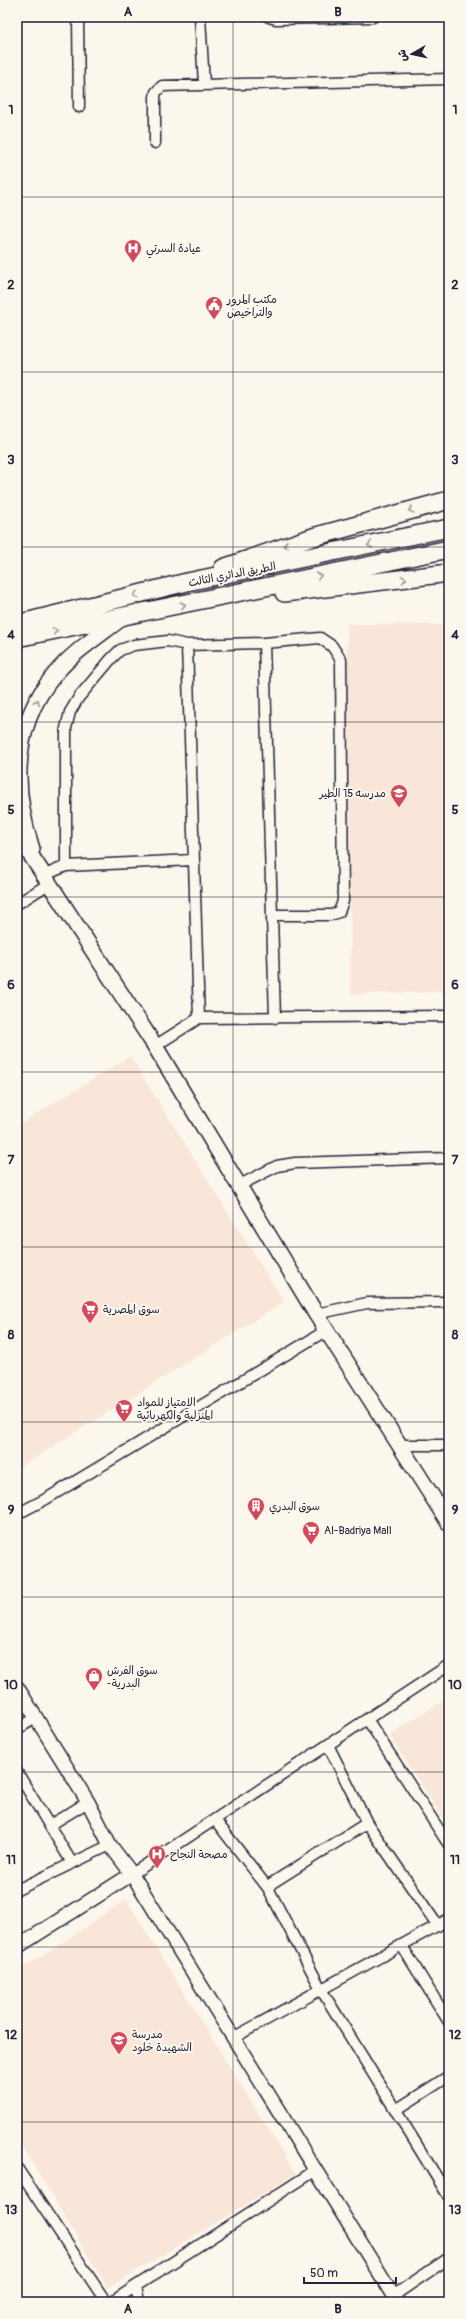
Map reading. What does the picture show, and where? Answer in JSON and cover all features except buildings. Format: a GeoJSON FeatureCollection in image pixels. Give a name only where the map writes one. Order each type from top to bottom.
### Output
{"type":"FeatureCollection","features":[{"type":"Feature","properties":{"kind":"highway"},"geometry":{"type":"LineString","coordinates":[[187,582],[243,559],[289,544],[449,500]]}},
{"type":"Feature","properties":{"kind":"highway","name":"الطريق الدائري الثالث"},"geometry":{"type":"LineString","coordinates":[[17,624],[187,582],[449,528]]}},
{"type":"Feature","properties":{"kind":"highway","name":"الطريق الدائري الثالث"},"geometry":{"type":"LineString","coordinates":[[17,638],[212,599],[449,548]]}},
{"type":"Feature","properties":{"kind":"highway"},"geometry":{"type":"LineString","coordinates":[[212,599],[340,588],[449,573]]}},
{"type":"Feature","properties":{"kind":"main road"},"geometry":{"type":"LineString","coordinates":[[36,862],[24,820],[18,789],[21,741],[27,722],[39,697],[55,674],[77,652],[123,617]]}},
{"type":"Feature","properties":{"kind":"main road"},"geometry":{"type":"LineString","coordinates":[[17,834],[48,879],[155,1046],[240,1185],[316,1314],[401,1445],[449,1523]]}},
{"type":"Feature","properties":{"kind":"street"},"geometry":{"type":"LineString","coordinates":[[78,17],[79,107]]}},
{"type":"Feature","properties":{"kind":"street"},"geometry":{"type":"LineString","coordinates":[[200,17],[204,84]]}},
{"type":"Feature","properties":{"kind":"street"},"geometry":{"type":"LineString","coordinates":[[269,17],[282,19],[373,17]]}},
{"type":"Feature","properties":{"kind":"street"},"geometry":{"type":"LineString","coordinates":[[155,143],[155,97],[159,88],[167,85],[449,79]]}},
{"type":"Feature","properties":{"kind":"street"},"geometry":{"type":"LineString","coordinates":[[66,866],[66,728],[70,712],[79,696],[120,650],[134,646],[168,641],[187,645],[264,643],[320,638],[332,646],[340,660],[342,901],[339,912],[331,915],[272,915]]}},
{"type":"Feature","properties":{"kind":"street"},"geometry":{"type":"LineString","coordinates":[[264,643],[275,1018]]}},
{"type":"Feature","properties":{"kind":"street"},"geometry":{"type":"LineString","coordinates":[[187,645],[199,1018]]}},
{"type":"Feature","properties":{"kind":"street"},"geometry":{"type":"LineString","coordinates":[[17,904],[66,866],[193,860]]}},
{"type":"Feature","properties":{"kind":"street"},"geometry":{"type":"LineString","coordinates":[[155,1046],[199,1018],[449,1016]]}},
{"type":"Feature","properties":{"kind":"street"},"geometry":{"type":"LineString","coordinates":[[240,1185],[276,1166],[294,1163],[449,1158]]}},
{"type":"Feature","properties":{"kind":"street"},"geometry":{"type":"LineString","coordinates":[[316,1314],[367,1303],[449,1302]]}},
{"type":"Feature","properties":{"kind":"street"},"geometry":{"type":"LineString","coordinates":[[17,1514],[46,1499],[327,1330]]}},
{"type":"Feature","properties":{"kind":"street"},"geometry":{"type":"LineString","coordinates":[[401,1445],[449,1444]]}},
{"type":"Feature","properties":{"kind":"street"},"geometry":{"type":"LineString","coordinates":[[17,1947],[215,1820],[449,1664]]}},
{"type":"Feature","properties":{"kind":"street"},"geometry":{"type":"LineString","coordinates":[[17,1687],[88,1802],[110,1845],[132,1874],[395,2299],[449,2258]]}},
{"type":"Feature","properties":{"kind":"street"},"geometry":{"type":"LineString","coordinates":[[17,1729],[36,1718]]}},
{"type":"Feature","properties":{"kind":"street"},"geometry":{"type":"LineString","coordinates":[[367,1719],[449,1845]]}},
{"type":"Feature","properties":{"kind":"street"},"geometry":{"type":"LineString","coordinates":[[328,1745],[367,1823],[438,1926]]}},
{"type":"Feature","properties":{"kind":"street"},"geometry":{"type":"LineString","coordinates":[[17,1772],[72,1863]]}},
{"type":"Feature","properties":{"kind":"street"},"geometry":{"type":"LineString","coordinates":[[50,1825],[88,1802]]}},
{"type":"Feature","properties":{"kind":"street"},"geometry":{"type":"LineString","coordinates":[[215,1820],[268,1888],[322,1991],[449,2197]]}},
{"type":"Feature","properties":{"kind":"street"},"geometry":{"type":"LineString","coordinates":[[268,1888],[272,1883],[367,1823]]}},
{"type":"Feature","properties":{"kind":"street"},"geometry":{"type":"LineString","coordinates":[[17,1890],[110,1845]]}},
{"type":"Feature","properties":{"kind":"street"},"geometry":{"type":"LineString","coordinates":[[233,2038],[322,1991],[449,1919]]}},
{"type":"Feature","properties":{"kind":"street"},"geometry":{"type":"LineString","coordinates":[[402,1946],[449,2022]]}},
{"type":"Feature","properties":{"kind":"street"},"geometry":{"type":"LineString","coordinates":[[396,2110],[449,2076]]}},
{"type":"Feature","properties":{"kind":"street"},"geometry":{"type":"LineString","coordinates":[[17,2168],[106,2302]]}},
{"type":"Feature","properties":{"kind":"street"},"geometry":{"type":"LineString","coordinates":[[112,2302],[316,2170]]}},
{"type":"Feature","properties":{"kind":"street"},"geometry":{"type":"LineString","coordinates":[[136,2286],[139,2302]]}},
{"type":"Feature","properties":{"kind":"shaded area","name":"مدرسه 15 الطير"},"geometry":{"type":"Polygon","coordinates":[[[347,624],[449,625],[449,992],[351,994],[347,624]]]}},
{"type":"Feature","properties":{"kind":"shaded area"},"geometry":{"type":"Polygon","coordinates":[[[130,1056],[284,1302],[17,1469],[17,1126],[130,1056]]]}},
{"type":"Feature","properties":{"kind":"shaded area"},"geometry":{"type":"Polygon","coordinates":[[[449,1697],[449,1827],[389,1735],[449,1697]]]}},
{"type":"Feature","properties":{"kind":"shaded area","name":"مدرسة الشهيدة خلود"},"geometry":{"type":"Polygon","coordinates":[[[126,1899],[296,2174],[108,2288],[17,2138],[17,1971],[53,1949],[126,1899]]]}},
{"type":"Feature","properties":{"kind":"place","name":"عيادة السرتي"},"geometry":{"type":"Point","coordinates":[133,263]}},
{"type":"Feature","properties":{"kind":"place","name":"مكتب المرور والتراخيص"},"geometry":{"type":"Point","coordinates":[214,320]}},
{"type":"Feature","properties":{"kind":"place","name":"مدرسه 15 الطير"},"geometry":{"type":"Point","coordinates":[399,808]}},
{"type":"Feature","properties":{"kind":"place","name":"سوق المصرية"},"geometry":{"type":"Point","coordinates":[90,1324]}},
{"type":"Feature","properties":{"kind":"place","name":"الامتياز للمواد المنزلية والكهربائية"},"geometry":{"type":"Point","coordinates":[124,1423]}},
{"type":"Feature","properties":{"kind":"place","name":"سوق البدري"},"geometry":{"type":"Point","coordinates":[256,1521]}},
{"type":"Feature","properties":{"kind":"place","name":"Al-Badriya Mall"},"geometry":{"type":"Point","coordinates":[311,1545]}},
{"type":"Feature","properties":{"kind":"place","name":"سوق الفرش -البدرية"},"geometry":{"type":"Point","coordinates":[94,1691]}},
{"type":"Feature","properties":{"kind":"place","name":"مصحة النجاح"},"geometry":{"type":"Point","coordinates":[157,1869]}},
{"type":"Feature","properties":{"kind":"place","name":"مدرسة الشهيدة خلود"},"geometry":{"type":"Point","coordinates":[119,2055]}}]}
